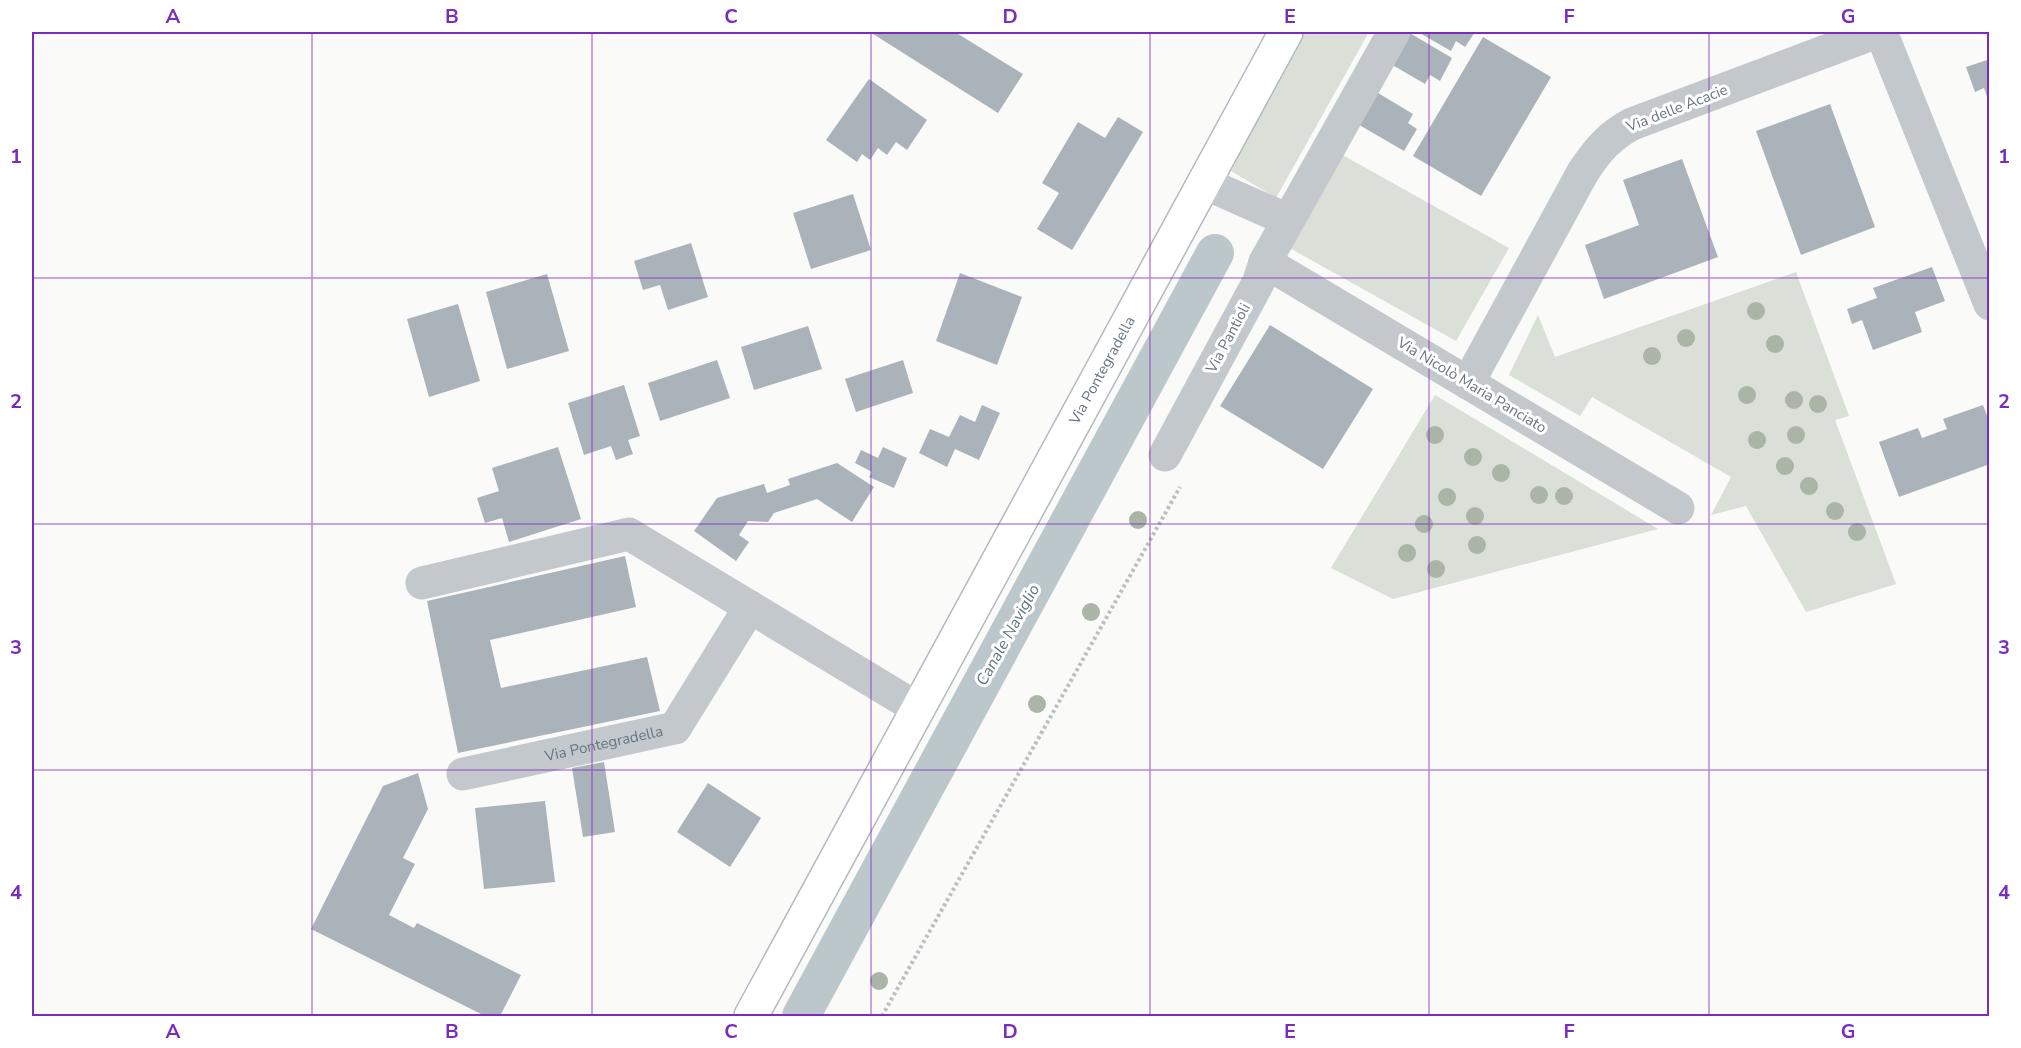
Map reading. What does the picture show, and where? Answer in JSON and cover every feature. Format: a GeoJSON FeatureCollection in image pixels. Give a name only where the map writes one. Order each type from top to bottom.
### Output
{"type":"FeatureCollection","features":[{"type":"Feature","properties":{"kind":"street","name":"Via Pontegradella"},"geometry":{"type":"LineString","coordinates":[[752,1017],[917,708],[1286,32]]}},
{"type":"Feature","properties":{"kind":"street","name":"Via Pantioli"},"geometry":{"type":"LineString","coordinates":[[1165,454],[1259,281],[1265,262],[1394,32]]}},
{"type":"Feature","properties":{"kind":"street","name":"Via delle Acacie"},"geometry":{"type":"LineString","coordinates":[[1468,383],[1583,171],[1599,147],[1617,132],[1632,124],[1879,32],[1989,304]]}},
{"type":"Feature","properties":{"kind":"street"},"geometry":{"type":"LineString","coordinates":[[1204,183],[1288,220]]}},
{"type":"Feature","properties":{"kind":"street","name":"Via Nicolò Maria Panciato"},"geometry":{"type":"LineString","coordinates":[[1265,262],[1678,508]]}},
{"type":"Feature","properties":{"kind":"street"},"geometry":{"type":"LineString","coordinates":[[422,583],[629,534],[917,708]]}},
{"type":"Feature","properties":{"kind":"street","name":"Via Pontegradella"},"geometry":{"type":"LineString","coordinates":[[463,774],[675,728],[750,607]]}},
{"type":"Feature","properties":{"kind":"path"},"geometry":{"type":"LineString","coordinates":[[882,1017],[1190,469],[1165,454]]}},
{"type":"Feature","properties":{"kind":"shaded area"},"geometry":{"type":"Polygon","coordinates":[[[1304,32],[1369,32],[1276,198],[1231,171],[1304,32]]]}},
{"type":"Feature","properties":{"kind":"shaded area"},"geometry":{"type":"Polygon","coordinates":[[[1339,153],[1509,248],[1456,341],[1286,246],[1339,153]]]}},
{"type":"Feature","properties":{"kind":"shaded area"},"geometry":{"type":"Polygon","coordinates":[[[1796,272],[1849,416],[1835,420],[1896,584],[1806,612],[1746,506],[1711,515],[1731,477],[1592,397],[1580,416],[1509,375],[1538,315],[1555,357],[1796,272]]]}},
{"type":"Feature","properties":{"kind":"shaded area"},"geometry":{"type":"Polygon","coordinates":[[[1435,395],[1658,529],[1393,599],[1331,568],[1435,395]]]}},
{"type":"Feature","properties":{"kind":"building"},"geometry":{"type":"Polygon","coordinates":[[[870,32],[955,32],[1023,74],[998,113],[870,32]]]}},
{"type":"Feature","properties":{"kind":"building"},"geometry":{"type":"Polygon","coordinates":[[[1408,32],[1452,58],[1440,81],[1430,75],[1425,84],[1384,60],[1408,32]]]}},
{"type":"Feature","properties":{"kind":"building"},"geometry":{"type":"Polygon","coordinates":[[[1418,32],[1475,32],[1465,47],[1456,41],[1451,51],[1418,32]]]}},
{"type":"Feature","properties":{"kind":"building"},"geometry":{"type":"Polygon","coordinates":[[[1483,37],[1551,77],[1481,196],[1413,156],[1483,37]]]}},
{"type":"Feature","properties":{"kind":"building"},"geometry":{"type":"Polygon","coordinates":[[[1990,59],[1989,102],[1984,88],[1975,92],[1966,67],[1990,59]]]}},
{"type":"Feature","properties":{"kind":"building"},"geometry":{"type":"Polygon","coordinates":[[[869,79],[927,120],[907,150],[896,142],[887,155],[878,148],[870,160],[862,154],[857,162],[826,140],[869,79]]]}},
{"type":"Feature","properties":{"kind":"building"},"geometry":{"type":"Polygon","coordinates":[[[1368,87],[1413,114],[1408,123],[1417,129],[1404,151],[1349,119],[1368,87]]]}},
{"type":"Feature","properties":{"kind":"building"},"geometry":{"type":"Polygon","coordinates":[[[1830,104],[1875,227],[1801,255],[1756,131],[1830,104]]]}},
{"type":"Feature","properties":{"kind":"building"},"geometry":{"type":"Polygon","coordinates":[[[1118,117],[1143,132],[1072,250],[1037,229],[1059,193],[1042,183],[1078,122],[1105,138],[1118,117]]]}},
{"type":"Feature","properties":{"kind":"building"},"geometry":{"type":"Polygon","coordinates":[[[1682,159],[1718,257],[1604,299],[1585,245],[1639,225],[1623,180],[1682,159]]]}},
{"type":"Feature","properties":{"kind":"building"},"geometry":{"type":"Polygon","coordinates":[[[853,194],[871,250],[811,269],[793,213],[853,194]]]}},
{"type":"Feature","properties":{"kind":"building"},"geometry":{"type":"Polygon","coordinates":[[[691,243],[708,297],[668,310],[660,285],[643,290],[634,261],[691,243]]]}},
{"type":"Feature","properties":{"kind":"building"},"geometry":{"type":"Polygon","coordinates":[[[1932,267],[1945,301],[1915,312],[1922,332],[1873,350],[1862,320],[1852,324],[1847,309],[1877,298],[1873,288],[1932,267]]]}},
{"type":"Feature","properties":{"kind":"building"},"geometry":{"type":"Polygon","coordinates":[[[960,273],[1022,297],[997,365],[936,341],[960,273]]]}},
{"type":"Feature","properties":{"kind":"building"},"geometry":{"type":"Polygon","coordinates":[[[547,274],[569,351],[507,369],[486,292],[547,274]]]}},
{"type":"Feature","properties":{"kind":"building"},"geometry":{"type":"Polygon","coordinates":[[[458,304],[480,381],[429,397],[407,319],[458,304]]]}},
{"type":"Feature","properties":{"kind":"building"},"geometry":{"type":"Polygon","coordinates":[[[1270,325],[1373,389],[1323,469],[1220,406],[1270,325]]]}},
{"type":"Feature","properties":{"kind":"building"},"geometry":{"type":"Polygon","coordinates":[[[808,326],[822,369],[754,390],[741,347],[808,326]]]}},
{"type":"Feature","properties":{"kind":"building"},"geometry":{"type":"Polygon","coordinates":[[[717,360],[730,398],[660,421],[648,383],[717,360]]]}},
{"type":"Feature","properties":{"kind":"building"},"geometry":{"type":"Polygon","coordinates":[[[903,360],[913,393],[856,412],[845,379],[903,360]]]}},
{"type":"Feature","properties":{"kind":"building"},"geometry":{"type":"Polygon","coordinates":[[[624,385],[640,436],[628,440],[633,454],[616,460],[611,446],[584,455],[568,403],[624,385]]]}},
{"type":"Feature","properties":{"kind":"building"},"geometry":{"type":"Polygon","coordinates":[[[982,405],[1000,413],[979,460],[955,449],[947,467],[919,453],[930,429],[949,437],[960,415],[975,422],[982,405]]]}},
{"type":"Feature","properties":{"kind":"building"},"geometry":{"type":"Polygon","coordinates":[[[1983,405],[1990,424],[1990,464],[1899,497],[1879,442],[1918,428],[1922,438],[1947,429],[1943,419],[1983,405]]]}},
{"type":"Feature","properties":{"kind":"building"},"geometry":{"type":"Polygon","coordinates":[[[558,447],[581,519],[509,542],[502,518],[485,523],[477,498],[499,491],[492,468],[558,447]]]}},
{"type":"Feature","properties":{"kind":"building"},"geometry":{"type":"Polygon","coordinates":[[[883,447],[907,458],[894,488],[869,477],[872,472],[855,463],[861,450],[878,458],[883,447]]]}},
{"type":"Feature","properties":{"kind":"building"},"geometry":{"type":"Polygon","coordinates":[[[837,463],[874,487],[852,522],[817,499],[774,513],[768,522],[748,521],[739,535],[749,542],[736,561],[694,531],[717,498],[764,484],[767,493],[790,485],[788,479],[837,463]]]}},
{"type":"Feature","properties":{"kind":"building"},"geometry":{"type":"Polygon","coordinates":[[[625,556],[636,607],[490,640],[501,688],[647,657],[660,711],[458,753],[427,601],[625,556]]]}},
{"type":"Feature","properties":{"kind":"building"},"geometry":{"type":"Polygon","coordinates":[[[604,762],[615,832],[583,837],[572,768],[604,762]]]}},
{"type":"Feature","properties":{"kind":"building"},"geometry":{"type":"Polygon","coordinates":[[[418,773],[428,809],[403,858],[415,864],[389,915],[414,928],[417,923],[521,975],[500,1016],[485,1016],[311,929],[383,786],[418,773]]]}},
{"type":"Feature","properties":{"kind":"building"},"geometry":{"type":"Polygon","coordinates":[[[708,783],[761,818],[730,867],[677,832],[708,783]]]}},
{"type":"Feature","properties":{"kind":"building"},"geometry":{"type":"Polygon","coordinates":[[[545,801],[555,882],[484,889],[475,808],[545,801]]]}},
{"type":"Feature","properties":{"kind":"waterway","name":"Canale Naviglio"},"geometry":{"type":"LineString","coordinates":[[801,1016],[1215,253]]}}]}
